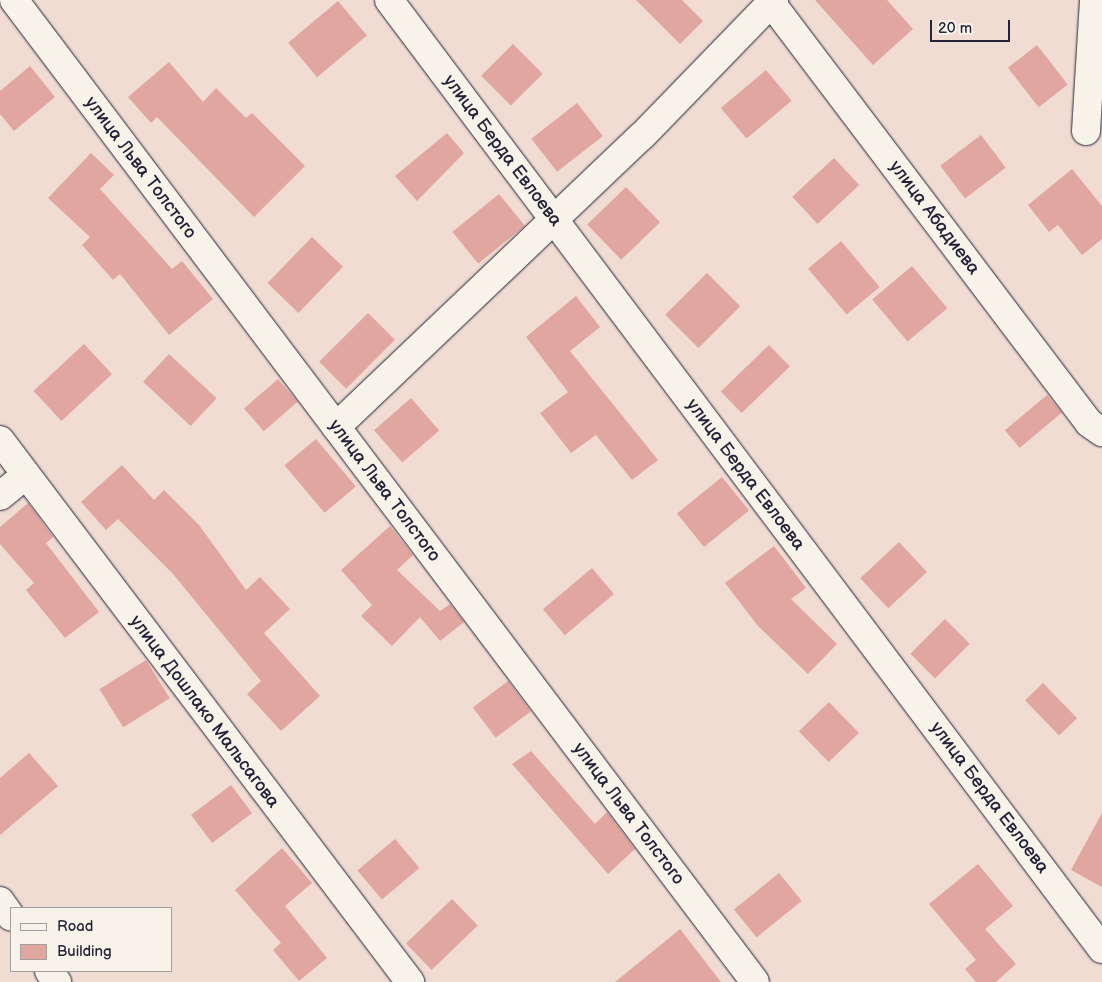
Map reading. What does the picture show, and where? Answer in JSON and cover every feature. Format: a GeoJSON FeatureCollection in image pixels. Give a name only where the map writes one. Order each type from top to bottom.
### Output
{"type":"FeatureCollection","features":[{"type":"Feature","properties":{"kind":"street","name":"улица Льва Толстого"},"geometry":{"type":"LineString","coordinates":[[14,0],[755,982]]}},
{"type":"Feature","properties":{"kind":"street","name":"улица Берда Евлоева"},"geometry":{"type":"LineString","coordinates":[[389,0],[554,221],[1099,937]]}},
{"type":"Feature","properties":{"kind":"street"},"geometry":{"type":"LineString","coordinates":[[1086,130],[1094,0]]}},
{"type":"Feature","properties":{"kind":"street"},"geometry":{"type":"LineString","coordinates":[[336,426],[554,221],[771,1]]}},
{"type":"Feature","properties":{"kind":"street","name":"улица Абадиева"},"geometry":{"type":"LineString","coordinates":[[771,1],[1088,423],[1102,432]]}},
{"type":"Feature","properties":{"kind":"street","name":"улица Дошлако Мальсагова"},"geometry":{"type":"LineString","coordinates":[[0,440],[25,476],[410,982]]}},
{"type":"Feature","properties":{"kind":"street"},"geometry":{"type":"LineString","coordinates":[[0,496],[25,476]]}},
{"type":"Feature","properties":{"kind":"street"},"geometry":{"type":"LineString","coordinates":[[0,900],[10,915]]}},
{"type":"Feature","properties":{"kind":"building"},"geometry":{"type":"Polygon","coordinates":[[[636,0],[682,0],[703,21],[680,44],[636,0]]]}},
{"type":"Feature","properties":{"kind":"building"},"geometry":{"type":"Polygon","coordinates":[[[815,0],[887,0],[913,29],[873,65],[815,0]]]}},
{"type":"Feature","properties":{"kind":"building"},"geometry":{"type":"Polygon","coordinates":[[[338,1],[367,35],[317,77],[288,43],[338,1]]]}},
{"type":"Feature","properties":{"kind":"building"},"geometry":{"type":"Polygon","coordinates":[[[513,44],[543,74],[511,106],[481,76],[513,44]]]}},
{"type":"Feature","properties":{"kind":"building"},"geometry":{"type":"Polygon","coordinates":[[[1037,45],[1068,84],[1039,107],[1008,68],[1037,45]]]}},
{"type":"Feature","properties":{"kind":"building"},"geometry":{"type":"Polygon","coordinates":[[[169,62],[203,102],[216,88],[246,118],[252,113],[305,166],[254,217],[157,117],[151,123],[128,97],[169,62]]]}},
{"type":"Feature","properties":{"kind":"building"},"geometry":{"type":"Polygon","coordinates":[[[30,66],[55,97],[14,131],[0,114],[0,91],[30,66]]]}},
{"type":"Feature","properties":{"kind":"building"},"geometry":{"type":"Polygon","coordinates":[[[766,70],[792,101],[747,139],[721,108],[766,70]]]}},
{"type":"Feature","properties":{"kind":"building"},"geometry":{"type":"Polygon","coordinates":[[[577,103],[603,136],[557,172],[531,139],[577,103]]]}},
{"type":"Feature","properties":{"kind":"building"},"geometry":{"type":"Polygon","coordinates":[[[447,133],[464,153],[417,201],[395,176],[447,133]]]}},
{"type":"Feature","properties":{"kind":"building"},"geometry":{"type":"Polygon","coordinates":[[[981,135],[1006,168],[965,198],[940,166],[981,135]]]}},
{"type":"Feature","properties":{"kind":"building"},"geometry":{"type":"Polygon","coordinates":[[[91,153],[114,175],[100,189],[172,269],[182,261],[213,299],[169,335],[120,274],[113,280],[82,245],[90,237],[48,198],[91,153]]]}},
{"type":"Feature","properties":{"kind":"building"},"geometry":{"type":"Polygon","coordinates":[[[834,158],[859,185],[818,224],[792,197],[834,158]]]}},
{"type":"Feature","properties":{"kind":"building"},"geometry":{"type":"Polygon","coordinates":[[[1072,169],[1102,206],[1102,239],[1082,255],[1058,225],[1049,232],[1028,205],[1072,169]]]}},
{"type":"Feature","properties":{"kind":"building"},"geometry":{"type":"Polygon","coordinates":[[[626,187],[660,222],[621,260],[587,225],[626,187]]]}},
{"type":"Feature","properties":{"kind":"building"},"geometry":{"type":"Polygon","coordinates":[[[499,194],[525,226],[478,264],[452,232],[499,194]]]}},
{"type":"Feature","properties":{"kind":"building"},"geometry":{"type":"Polygon","coordinates":[[[312,237],[343,267],[298,313],[268,283],[312,237]]]}},
{"type":"Feature","properties":{"kind":"building"},"geometry":{"type":"Polygon","coordinates":[[[841,241],[880,287],[847,315],[808,269],[841,241]]]}},
{"type":"Feature","properties":{"kind":"building"},"geometry":{"type":"Polygon","coordinates":[[[912,266],[947,308],[908,342],[872,299],[912,266]]]}},
{"type":"Feature","properties":{"kind":"building"},"geometry":{"type":"Polygon","coordinates":[[[707,273],[740,306],[699,348],[665,315],[707,273]]]}},
{"type":"Feature","properties":{"kind":"building"},"geometry":{"type":"Polygon","coordinates":[[[576,296],[600,327],[570,351],[658,460],[632,480],[596,435],[571,453],[540,413],[568,392],[526,337],[576,296]]]}},
{"type":"Feature","properties":{"kind":"building"},"geometry":{"type":"Polygon","coordinates":[[[368,313],[395,340],[346,389],[319,362],[368,313]]]}},
{"type":"Feature","properties":{"kind":"building"},"geometry":{"type":"Polygon","coordinates":[[[84,344],[112,374],[61,421],[34,391],[84,344]]]}},
{"type":"Feature","properties":{"kind":"building"},"geometry":{"type":"Polygon","coordinates":[[[769,345],[790,367],[742,413],[721,392],[769,345]]]}},
{"type":"Feature","properties":{"kind":"building"},"geometry":{"type":"Polygon","coordinates":[[[169,354],[217,398],[191,426],[143,382],[169,354]]]}},
{"type":"Feature","properties":{"kind":"building"},"geometry":{"type":"Polygon","coordinates":[[[278,379],[298,402],[264,431],[244,409],[278,379]]]}},
{"type":"Feature","properties":{"kind":"building"},"geometry":{"type":"Polygon","coordinates":[[[1047,395],[1062,413],[1020,448],[1005,430],[1047,395]]]}},
{"type":"Feature","properties":{"kind":"building"},"geometry":{"type":"Polygon","coordinates":[[[411,398],[439,430],[402,463],[374,430],[411,398]]]}},
{"type":"Feature","properties":{"kind":"building"},"geometry":{"type":"Polygon","coordinates":[[[316,439],[356,486],[324,513],[285,465],[316,439]]]}},
{"type":"Feature","properties":{"kind":"building"},"geometry":{"type":"Polygon","coordinates":[[[122,465],[154,500],[164,490],[199,525],[246,590],[260,577],[290,609],[264,633],[320,696],[281,731],[247,694],[261,681],[173,574],[118,519],[106,530],[81,502],[122,465]]]}},
{"type":"Feature","properties":{"kind":"building"},"geometry":{"type":"Polygon","coordinates":[[[722,477],[749,510],[704,547],[677,514],[722,477]]]}},
{"type":"Feature","properties":{"kind":"building"},"geometry":{"type":"Polygon","coordinates":[[[28,503],[53,537],[46,543],[99,612],[65,638],[26,590],[34,583],[0,544],[0,527],[28,503]]]}},
{"type":"Feature","properties":{"kind":"building"},"geometry":{"type":"Polygon","coordinates":[[[390,526],[413,555],[397,570],[440,611],[450,604],[464,622],[440,641],[420,617],[392,646],[361,616],[372,605],[341,570],[390,526]]]}},
{"type":"Feature","properties":{"kind":"building"},"geometry":{"type":"Polygon","coordinates":[[[899,542],[927,572],[888,608],[860,578],[899,542]]]}},
{"type":"Feature","properties":{"kind":"building"},"geometry":{"type":"Polygon","coordinates":[[[774,546],[806,588],[791,599],[837,644],[808,674],[758,626],[725,583],[774,546]]]}},
{"type":"Feature","properties":{"kind":"building"},"geometry":{"type":"Polygon","coordinates":[[[592,568],[614,594],[565,635],[543,609],[592,568]]]}},
{"type":"Feature","properties":{"kind":"building"},"geometry":{"type":"Polygon","coordinates":[[[945,619],[970,644],[935,678],[910,654],[945,619]]]}},
{"type":"Feature","properties":{"kind":"building"},"geometry":{"type":"Polygon","coordinates":[[[146,660],[170,698],[123,727],[99,689],[146,660]]]}},
{"type":"Feature","properties":{"kind":"building"},"geometry":{"type":"Polygon","coordinates":[[[508,681],[531,711],[496,738],[473,707],[508,681]]]}},
{"type":"Feature","properties":{"kind":"building"},"geometry":{"type":"Polygon","coordinates":[[[1043,683],[1077,718],[1059,736],[1025,700],[1043,683]]]}},
{"type":"Feature","properties":{"kind":"building"},"geometry":{"type":"Polygon","coordinates":[[[829,702],[859,733],[829,762],[799,731],[829,702]]]}},
{"type":"Feature","properties":{"kind":"building"},"geometry":{"type":"Polygon","coordinates":[[[531,751],[595,824],[607,812],[635,849],[608,874],[512,764],[531,751]]]}},
{"type":"Feature","properties":{"kind":"building"},"geometry":{"type":"Polygon","coordinates":[[[29,753],[58,786],[0,835],[0,778],[29,753]]]}},
{"type":"Feature","properties":{"kind":"building"},"geometry":{"type":"Polygon","coordinates":[[[231,785],[252,813],[212,843],[191,815],[231,785]]]}},
{"type":"Feature","properties":{"kind":"building"},"geometry":{"type":"Polygon","coordinates":[[[1102,813],[1102,887],[1071,870],[1102,813]]]}},
{"type":"Feature","properties":{"kind":"building"},"geometry":{"type":"Polygon","coordinates":[[[395,839],[419,868],[382,900],[357,870],[395,839]]]}},
{"type":"Feature","properties":{"kind":"building"},"geometry":{"type":"Polygon","coordinates":[[[282,848],[312,883],[285,906],[327,958],[299,981],[273,950],[281,943],[235,890],[282,848]]]}},
{"type":"Feature","properties":{"kind":"building"},"geometry":{"type":"Polygon","coordinates":[[[978,864],[1013,906],[985,929],[1016,964],[996,982],[976,982],[965,969],[976,960],[929,904],[978,864]]]}},
{"type":"Feature","properties":{"kind":"building"},"geometry":{"type":"Polygon","coordinates":[[[779,873],[802,901],[757,937],[734,910],[779,873]]]}},
{"type":"Feature","properties":{"kind":"building"},"geometry":{"type":"Polygon","coordinates":[[[452,899],[478,926],[432,970],[406,943],[452,899]]]}},
{"type":"Feature","properties":{"kind":"building"},"geometry":{"type":"Polygon","coordinates":[[[680,929],[721,982],[615,982],[668,939],[680,929]]]}}]}
